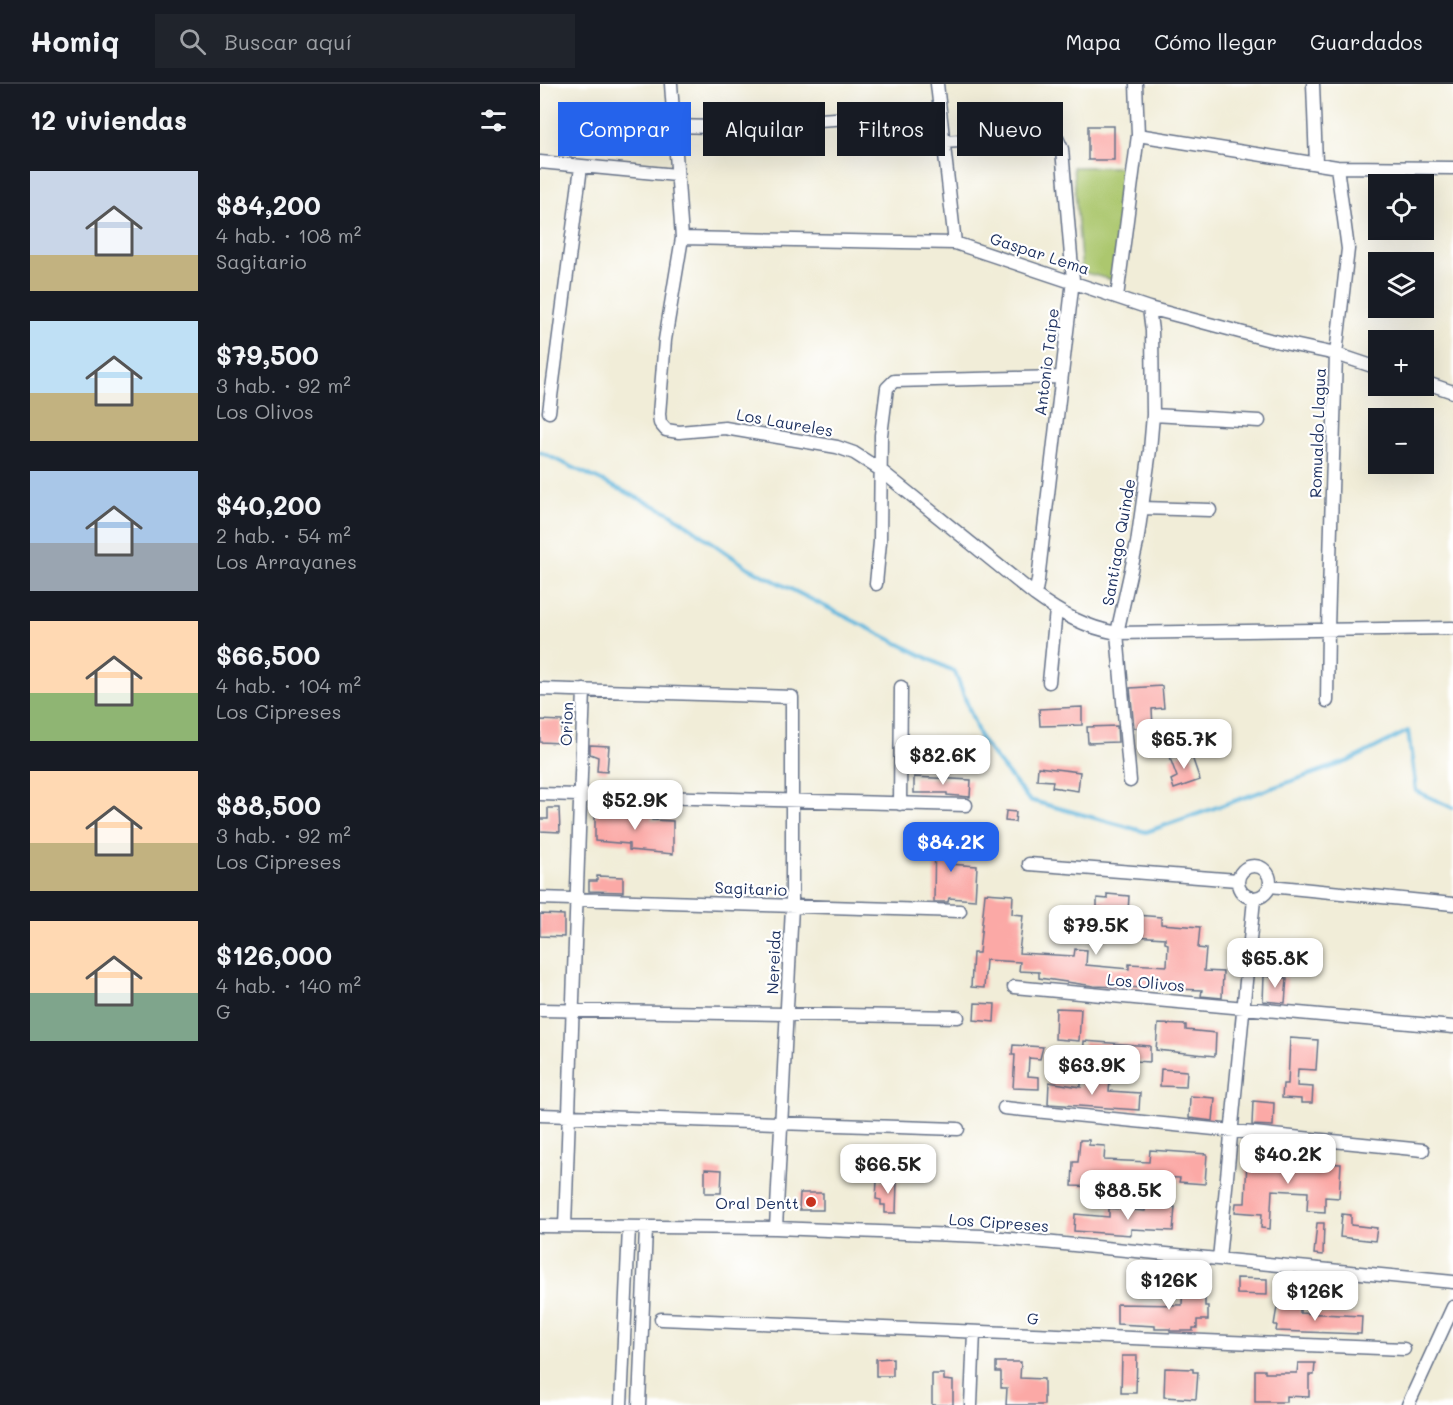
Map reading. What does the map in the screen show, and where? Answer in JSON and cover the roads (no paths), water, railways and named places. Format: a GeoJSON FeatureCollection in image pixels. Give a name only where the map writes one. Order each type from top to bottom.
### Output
{"type":"FeatureCollection","features":[{"type":"Feature","properties":{"kind":"street","name":"Los Laureles"},"geometry":{"type":"LineString","coordinates":[[671,84],[673,102]]}},
{"type":"Feature","properties":{"kind":"street"},"geometry":{"type":"LineString","coordinates":[[937,84],[939,102]]}},
{"type":"Feature","properties":{"kind":"street"},"geometry":{"type":"LineString","coordinates":[[1117,297],[1138,135],[1136,84]]}},
{"type":"Feature","properties":{"kind":"street"},"geometry":{"type":"LineString","coordinates":[[1313,84],[1316,163]]}},
{"type":"Feature","properties":{"kind":"street"},"geometry":{"type":"LineString","coordinates":[[691,126],[837,119]]}},
{"type":"Feature","properties":{"kind":"street"},"geometry":{"type":"LineString","coordinates":[[1138,135],[1337,167],[1453,168]]}},
{"type":"Feature","properties":{"kind":"street","name":"Antonio Taipe"},"geometry":{"type":"LineString","coordinates":[[945,142],[1052,136],[1057,138],[1062,149],[1072,280],[1041,560],[1035,595]]}},
{"type":"Feature","properties":{"kind":"street","name":"Los Laureles"},"geometry":{"type":"LineString","coordinates":[[676,156],[682,238],[665,340],[659,414],[660,423],[664,428],[671,432],[725,428],[837,447],[854,453],[879,469],[1035,595],[1056,610],[1096,629],[1117,633],[1453,628]]}},
{"type":"Feature","properties":{"kind":"street"},"geometry":{"type":"LineString","coordinates":[[944,156],[955,243]]}},
{"type":"Feature","properties":{"kind":"street"},"geometry":{"type":"LineString","coordinates":[[540,162],[676,175]]}},
{"type":"Feature","properties":{"kind":"street"},"geometry":{"type":"LineString","coordinates":[[549,412],[581,167]]}},
{"type":"Feature","properties":{"kind":"street","name":"Romualdo Llagua"},"geometry":{"type":"LineString","coordinates":[[1327,701],[1336,354],[1348,249],[1337,167]]}},
{"type":"Feature","properties":{"kind":"street","name":"Gaspar Lema"},"geometry":{"type":"LineString","coordinates":[[682,238],[955,243],[1072,280],[1149,308],[1270,340],[1336,354],[1368,365]]}},
{"type":"Feature","properties":{"kind":"street","name":"Santiago Quinde"},"geometry":{"type":"LineString","coordinates":[[1130,781],[1117,633],[1137,543],[1153,415],[1152,331],[1149,308]]}},
{"type":"Feature","properties":{"kind":"street"},"geometry":{"type":"LineString","coordinates":[[876,584],[880,542],[879,469],[887,388],[894,381],[1060,377]]}},
{"type":"Feature","properties":{"kind":"street"},"geometry":{"type":"LineString","coordinates":[[1434,385],[1453,392]]}},
{"type":"Feature","properties":{"kind":"street"},"geometry":{"type":"LineString","coordinates":[[1153,415],[1259,421]]}},
{"type":"Feature","properties":{"kind":"street"},"geometry":{"type":"LineString","coordinates":[[1142,508],[1210,510]]}},
{"type":"Feature","properties":{"kind":"street"},"geometry":{"type":"LineString","coordinates":[[1049,682],[1056,610]]}},
{"type":"Feature","properties":{"kind":"street"},"geometry":{"type":"LineString","coordinates":[[900,804],[901,687]]}},
{"type":"Feature","properties":{"kind":"street"},"geometry":{"type":"LineString","coordinates":[[540,689],[584,690]]}},
{"type":"Feature","properties":{"kind":"street","name":"Nereida"},"geometry":{"type":"LineString","coordinates":[[584,690],[792,697],[792,906],[776,1228]]}},
{"type":"Feature","properties":{"kind":"street","name":"Orion"},"geometry":{"type":"LineString","coordinates":[[565,1226],[584,690]]}},
{"type":"Feature","properties":{"kind":"street"},"geometry":{"type":"LineString","coordinates":[[540,794],[966,805]]}},
{"type":"Feature","properties":{"kind":"street"},"geometry":{"type":"LineString","coordinates":[[1029,864],[1237,880]]}},
{"type":"Feature","properties":{"kind":"street"},"geometry":{"type":"LineString","coordinates":[[1256,866],[1261,867],[1269,875],[1270,886],[1264,895],[1254,899],[1248,898],[1239,891],[1237,880],[1246,867],[1256,866]]}},
{"type":"Feature","properties":{"kind":"street"},"geometry":{"type":"LineString","coordinates":[[1270,886],[1453,904]]}},
{"type":"Feature","properties":{"kind":"street","name":"Sagitario"},"geometry":{"type":"LineString","coordinates":[[540,898],[960,911]]}},
{"type":"Feature","properties":{"kind":"street"},"geometry":{"type":"LineString","coordinates":[[1219,1259],[1254,899]]}},
{"type":"Feature","properties":{"kind":"street","name":"Los Olivos"},"geometry":{"type":"LineString","coordinates":[[1014,987],[1453,1028]]}},
{"type":"Feature","properties":{"kind":"street"},"geometry":{"type":"LineString","coordinates":[[540,1010],[958,1017]]}},
{"type":"Feature","properties":{"kind":"street"},"geometry":{"type":"LineString","coordinates":[[1004,1108],[1423,1150]]}},
{"type":"Feature","properties":{"kind":"street"},"geometry":{"type":"LineString","coordinates":[[540,1115],[958,1129]]}},
{"type":"Feature","properties":{"kind":"street","name":"Los Cipreses"},"geometry":{"type":"LineString","coordinates":[[540,1226],[776,1228],[982,1236],[1453,1282]]}},
{"type":"Feature","properties":{"kind":"street"},"geometry":{"type":"LineString","coordinates":[[621,1405],[629,1228]]}},
{"type":"Feature","properties":{"kind":"street"},"geometry":{"type":"LineString","coordinates":[[639,1405],[646,1228]]}},
{"type":"Feature","properties":{"kind":"street"},"geometry":{"type":"LineString","coordinates":[[1408,1405],[1453,1307]]}},
{"type":"Feature","properties":{"kind":"street","name":"G"},"geometry":{"type":"LineString","coordinates":[[661,1319],[1404,1349]]}},
{"type":"Feature","properties":{"kind":"street"},"geometry":{"type":"LineString","coordinates":[[971,1405],[974,1332]]}},
{"type":"Feature","properties":{"kind":"waterway"},"geometry":{"type":"LineString","coordinates":[[540,452],[670,513],[747,567],[955,672],[981,740],[1029,800],[1146,832],[1349,761],[1408,731],[1416,791],[1453,808]]}},
{"type":"Feature","properties":{"kind":"place","name":"Oral Dentt"},"geometry":{"type":"Point","coordinates":[811,1202]}}]}
